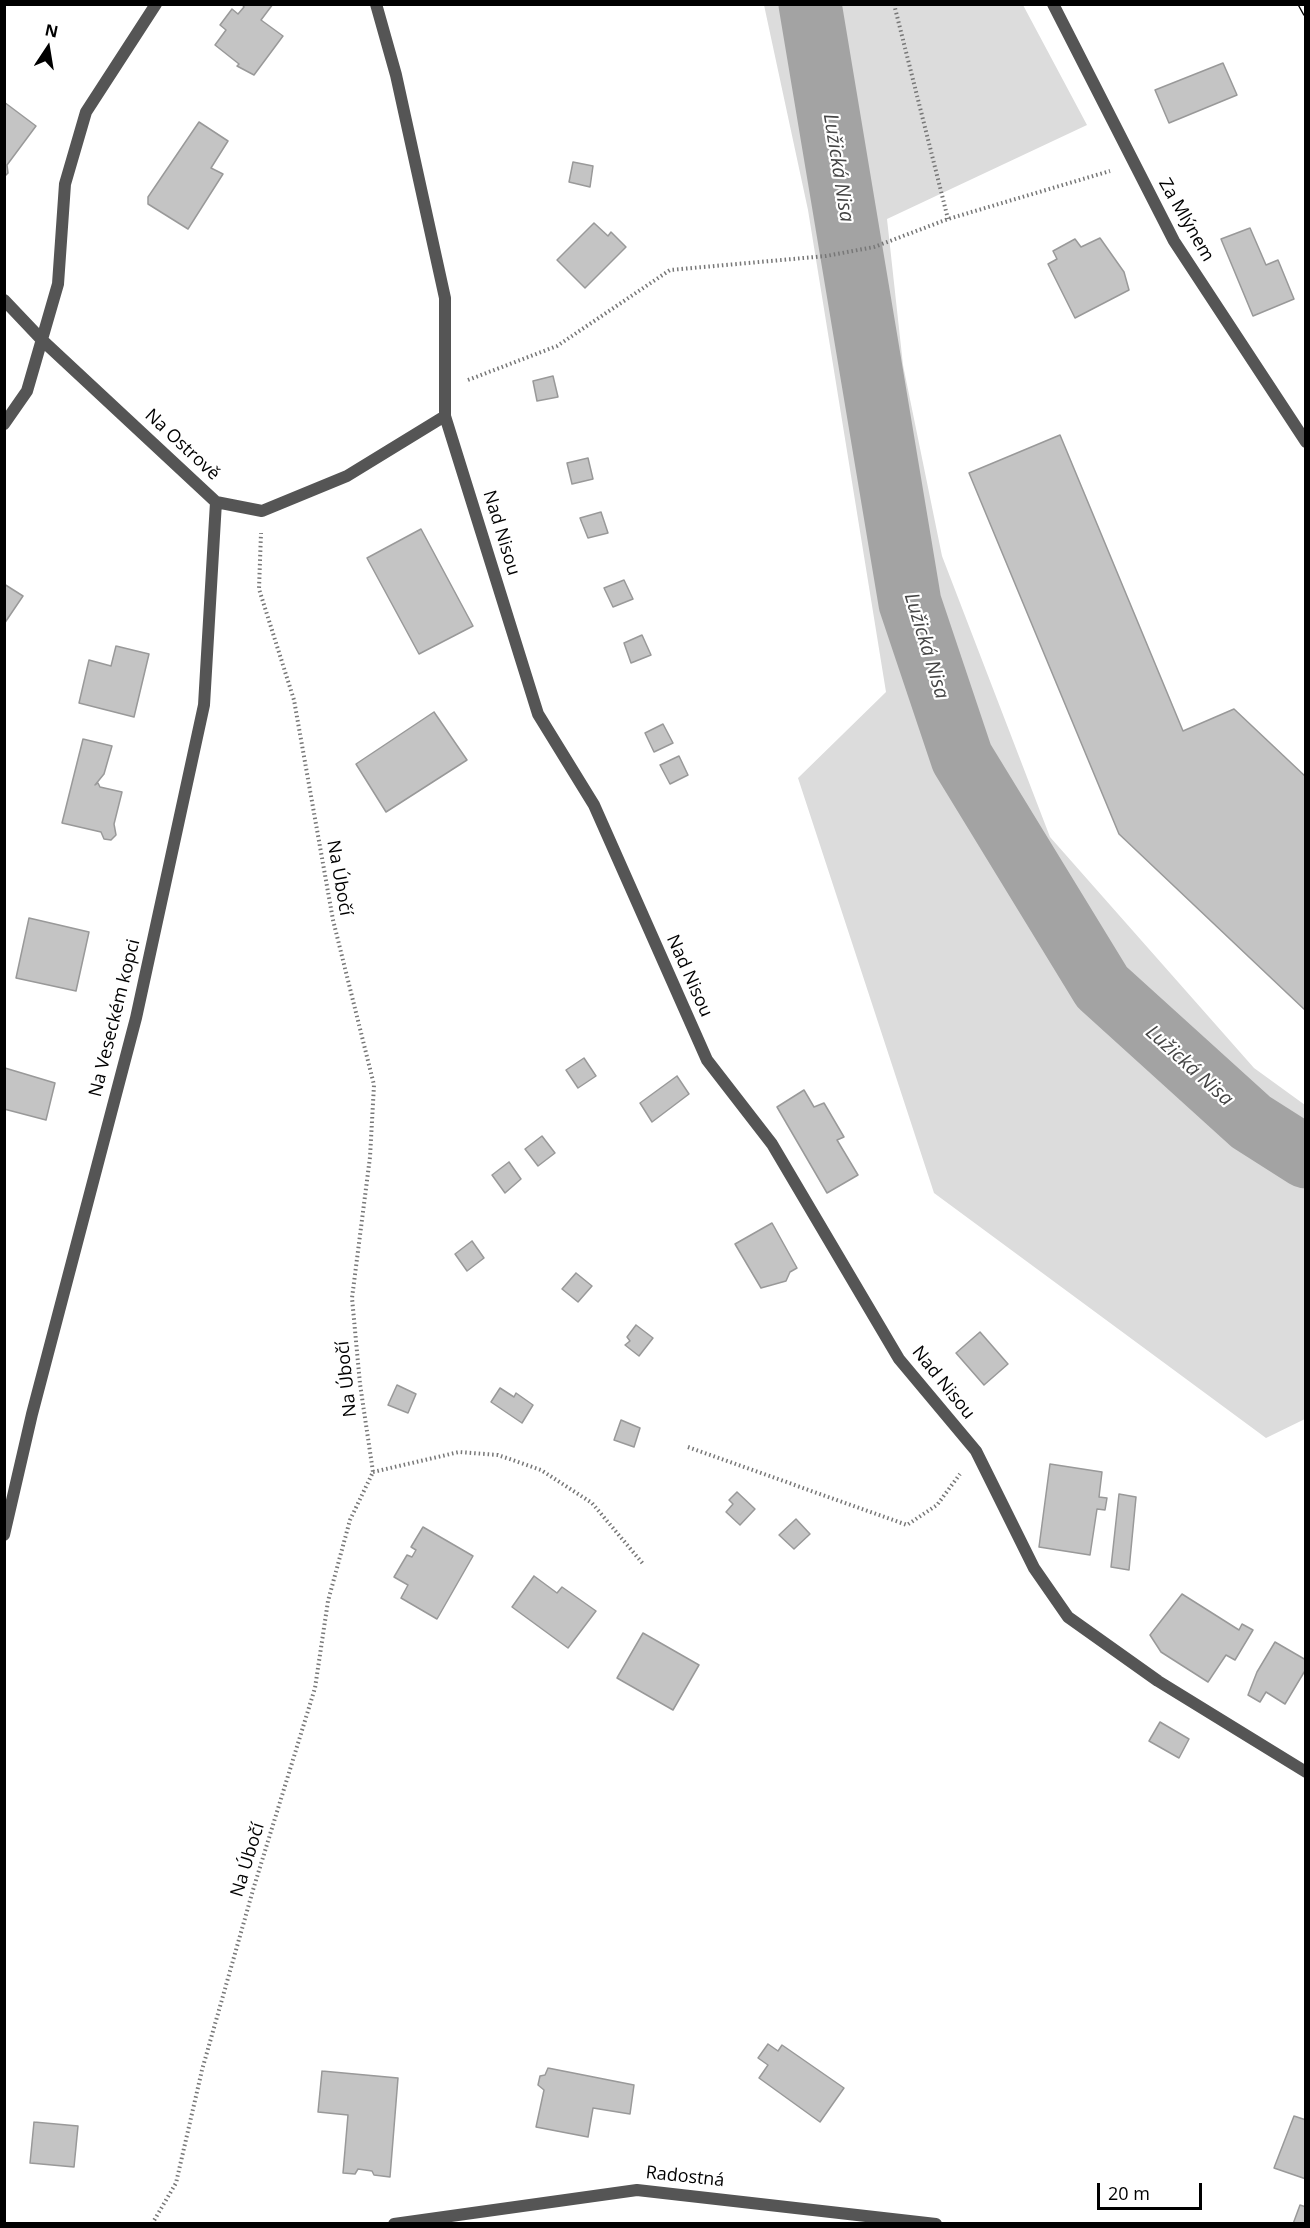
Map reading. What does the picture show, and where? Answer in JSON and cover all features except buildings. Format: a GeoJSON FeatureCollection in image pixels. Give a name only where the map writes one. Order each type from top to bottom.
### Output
{"type":"FeatureCollection","features":[{"type":"Feature","properties":{"kind":"street"},"geometry":{"type":"LineString","coordinates":[[4,424],[27,391],[58,284],[65,184],[86,111],[156,4]]}},
{"type":"Feature","properties":{"kind":"street","name":"Nad Nisou"},"geometry":{"type":"LineString","coordinates":[[376,4],[396,75],[445,298],[446,417],[538,714],[594,805],[707,1060],[772,1144],[899,1359],[976,1451],[1034,1568],[1068,1617],[1158,1681],[1305,1772]]}},
{"type":"Feature","properties":{"kind":"street","name":"Za Mlýnem"},"geometry":{"type":"LineString","coordinates":[[1053,4],[1174,241],[1305,442]]}},
{"type":"Feature","properties":{"kind":"street","name":"Na Ostrově"},"geometry":{"type":"LineString","coordinates":[[4,300],[42,340],[216,502],[262,511]]}},
{"type":"Feature","properties":{"kind":"street"},"geometry":{"type":"LineString","coordinates":[[262,511],[347,477],[446,417]]}},
{"type":"Feature","properties":{"kind":"street","name":"Na Veseckém kopci"},"geometry":{"type":"LineString","coordinates":[[4,1535],[32,1414],[136,1018],[204,705],[216,502]]}},
{"type":"Feature","properties":{"kind":"street","name":"Radostná"},"geometry":{"type":"LineString","coordinates":[[394,2223],[637,2190],[936,2223]]}},
{"type":"Feature","properties":{"kind":"path"},"geometry":{"type":"LineString","coordinates":[[894,4],[948,219]]}},
{"type":"Feature","properties":{"kind":"path"},"geometry":{"type":"LineString","coordinates":[[447,387],[558,346],[670,270],[826,256],[874,247],[948,219],[1135,164]]}},
{"type":"Feature","properties":{"kind":"path","name":"Na Úbočí"},"geometry":{"type":"LineString","coordinates":[[152,2223],[176,2183],[202,2070],[252,1890],[315,1688],[328,1601],[350,1520],[373,1472],[360,1384],[352,1298],[370,1157],[374,1085],[333,920],[294,700],[259,589],[262,511]]}},
{"type":"Feature","properties":{"kind":"path"},"geometry":{"type":"LineString","coordinates":[[688,1446],[908,1526],[937,1505],[976,1451]]}},
{"type":"Feature","properties":{"kind":"path"},"geometry":{"type":"LineString","coordinates":[[373,1472],[459,1452],[498,1455],[541,1470],[592,1503],[644,1565]]}},
{"type":"Feature","properties":{"kind":"shaded area"},"geometry":{"type":"Polygon","coordinates":[[[764,5],[1023,5],[1087,125],[887,219],[903,365],[942,556],[1050,837],[1254,1068],[1305,1105],[1305,1419],[1266,1438],[934,1193],[798,778],[886,692],[808,210],[764,5]]]}},
{"type":"Feature","properties":{"kind":"waterway","name":"Lužická Nisa"},"geometry":{"type":"LineString","coordinates":[[810,4],[910,603],[962,758],[1102,987],[1251,1122],[1306,1157]]}},
{"type":"Feature","properties":{"kind":"railway"},"geometry":{"type":"LineString","coordinates":[[1301,4],[1306,13]]}}]}
